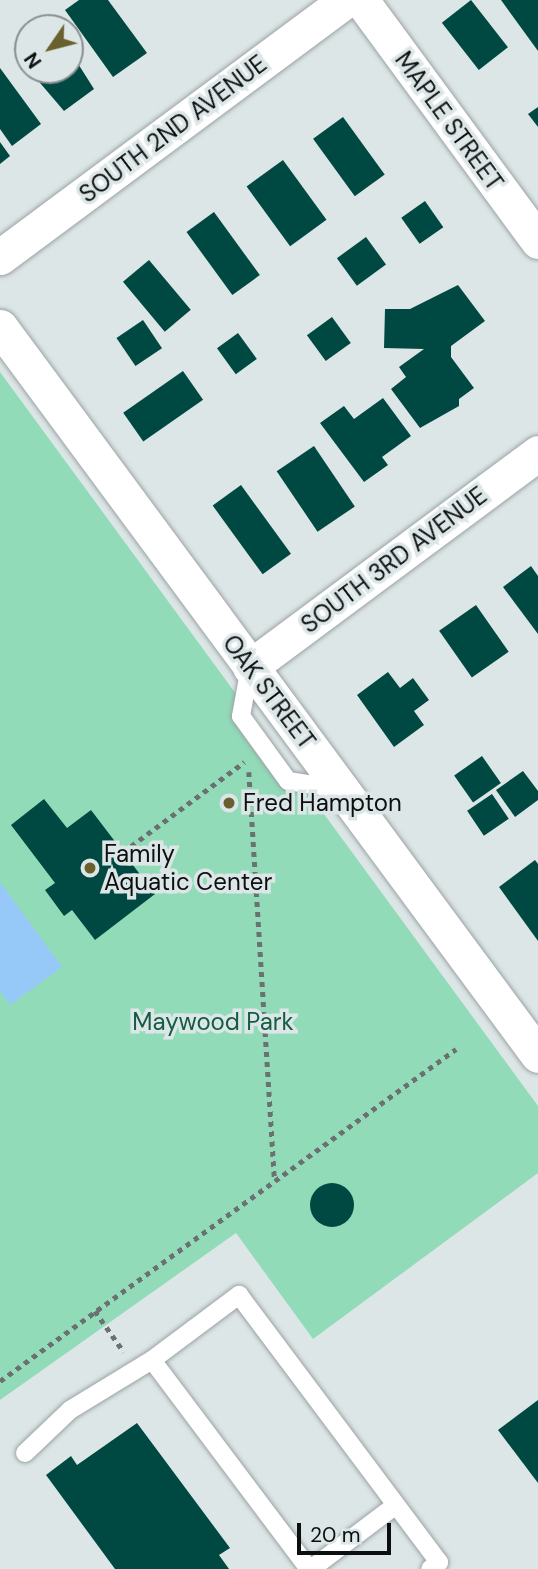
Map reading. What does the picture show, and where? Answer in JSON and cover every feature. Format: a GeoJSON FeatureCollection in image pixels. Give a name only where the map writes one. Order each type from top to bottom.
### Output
{"type":"FeatureCollection","features":[{"type":"Feature","properties":{"kind":"street","name":"SOUTH 2ND AVENUE"},"geometry":{"type":"LineString","coordinates":[[0,257],[346,0]]}},
{"type":"Feature","properties":{"kind":"street","name":"MAPLE STREET"},"geometry":{"type":"LineString","coordinates":[[361,0],[538,241]]}},
{"type":"Feature","properties":{"kind":"street","name":"OAK STREET"},"geometry":{"type":"LineString","coordinates":[[0,327],[537,1051]]}},
{"type":"Feature","properties":{"kind":"street","name":"SOUTH 3RD AVENUE"},"geometry":{"type":"LineString","coordinates":[[250,667],[538,453]]}},
{"type":"Feature","properties":{"kind":"lane"},"geometry":{"type":"LineString","coordinates":[[25,1453],[70,1409],[152,1360],[239,1295],[439,1562],[430,1569]]}},
{"type":"Feature","properties":{"kind":"lane"},"geometry":{"type":"LineString","coordinates":[[152,1360],[310,1569],[396,1505]]}},
{"type":"Feature","properties":{"kind":"path"},"geometry":{"type":"LineString","coordinates":[[124,852],[244,761]]}},
{"type":"Feature","properties":{"kind":"path"},"geometry":{"type":"LineString","coordinates":[[249,768],[275,1180]]}},
{"type":"Feature","properties":{"kind":"path"},"geometry":{"type":"LineString","coordinates":[[0,1381],[456,1049]]}},
{"type":"Feature","properties":{"kind":"path"},"geometry":{"type":"LineString","coordinates":[[95,1311],[128,1358]]}},
{"type":"Feature","properties":{"kind":"green space","name":"Maywood Park"},"geometry":{"type":"Polygon","coordinates":[[[0,372],[538,1106],[538,1173],[313,1339],[236,1233],[0,1400],[0,372]]]}},
{"type":"Feature","properties":{"kind":"water"},"geometry":{"type":"Polygon","coordinates":[[[0,882],[62,967],[10,1005],[0,991],[0,882]]]}},
{"type":"Feature","properties":{"kind":"building"},"geometry":{"type":"Polygon","coordinates":[[[79,0],[108,0],[147,53],[113,77],[84,37],[84,14],[68,14],[65,10],[79,0]]]}},
{"type":"Feature","properties":{"kind":"building"},"geometry":{"type":"Polygon","coordinates":[[[471,0],[508,47],[479,70],[442,23],[471,0]]]}},
{"type":"Feature","properties":{"kind":"building"},"geometry":{"type":"Polygon","coordinates":[[[501,0],[538,0],[538,51],[501,0]]]}},
{"type":"Feature","properties":{"kind":"building"},"geometry":{"type":"Polygon","coordinates":[[[0,68],[41,124],[12,146],[0,129],[0,68]]]}},
{"type":"Feature","properties":{"kind":"building"},"geometry":{"type":"Polygon","coordinates":[[[84,73],[94,89],[64,111],[41,84],[84,84],[84,73]]]}},
{"type":"Feature","properties":{"kind":"building"},"geometry":{"type":"Polygon","coordinates":[[[538,107],[538,127],[528,114],[538,107]]]}},
{"type":"Feature","properties":{"kind":"building"},"geometry":{"type":"Polygon","coordinates":[[[343,117],[385,174],[355,196],[313,139],[343,117]]]}},
{"type":"Feature","properties":{"kind":"building"},"geometry":{"type":"Polygon","coordinates":[[[0,142],[10,156],[0,164],[0,142]]]}},
{"type":"Feature","properties":{"kind":"building"},"geometry":{"type":"Polygon","coordinates":[[[283,160],[326,220],[290,246],[247,186],[283,160]]]}},
{"type":"Feature","properties":{"kind":"building"},"geometry":{"type":"Polygon","coordinates":[[[425,201],[443,227],[420,244],[401,218],[425,201]]]}},
{"type":"Feature","properties":{"kind":"building"},"geometry":{"type":"Polygon","coordinates":[[[214,212],[260,275],[232,295],[186,232],[214,212]]]}},
{"type":"Feature","properties":{"kind":"building"},"geometry":{"type":"Polygon","coordinates":[[[366,237],[386,265],[357,286],[337,258],[366,237]]]}},
{"type":"Feature","properties":{"kind":"building"},"geometry":{"type":"Polygon","coordinates":[[[149,260],[191,310],[165,332],[123,282],[149,260]]]}},
{"type":"Feature","properties":{"kind":"building"},"geometry":{"type":"Polygon","coordinates":[[[458,285],[485,321],[451,346],[451,357],[474,388],[459,399],[459,406],[420,428],[391,389],[406,377],[399,367],[424,349],[384,348],[385,309],[410,309],[458,285]]]}},
{"type":"Feature","properties":{"kind":"building"},"geometry":{"type":"Polygon","coordinates":[[[332,317],[351,343],[326,361],[307,335],[332,317]]]}},
{"type":"Feature","properties":{"kind":"building"},"geometry":{"type":"Polygon","coordinates":[[[143,320],[162,348],[135,366],[116,338],[143,320]]]}},
{"type":"Feature","properties":{"kind":"building"},"geometry":{"type":"Polygon","coordinates":[[[238,333],[257,359],[236,374],[217,348],[238,333]]]}},
{"type":"Feature","properties":{"kind":"building"},"geometry":{"type":"Polygon","coordinates":[[[183,371],[203,400],[143,442],[123,413],[183,371]]]}},
{"type":"Feature","properties":{"kind":"building"},"geometry":{"type":"Polygon","coordinates":[[[383,398],[411,436],[382,457],[388,465],[364,482],[320,423],[344,406],[354,419],[383,398]]]}},
{"type":"Feature","properties":{"kind":"building"},"geometry":{"type":"Polygon","coordinates":[[[314,446],[355,507],[318,532],[277,471],[314,446]]]}},
{"type":"Feature","properties":{"kind":"building"},"geometry":{"type":"Polygon","coordinates":[[[241,485],[291,554],[263,574],[213,506],[241,485]]]}},
{"type":"Feature","properties":{"kind":"building"},"geometry":{"type":"Polygon","coordinates":[[[531,566],[538,576],[538,634],[503,587],[531,566]]]}},
{"type":"Feature","properties":{"kind":"building"},"geometry":{"type":"Polygon","coordinates":[[[476,605],[509,652],[472,678],[439,631],[476,605]]]}},
{"type":"Feature","properties":{"kind":"building"},"geometry":{"type":"Polygon","coordinates":[[[388,672],[400,688],[413,678],[429,700],[414,711],[424,725],[394,747],[357,695],[388,672]]]}},
{"type":"Feature","properties":{"kind":"building"},"geometry":{"type":"Polygon","coordinates":[[[482,756],[501,783],[473,803],[454,776],[482,756]]]}},
{"type":"Feature","properties":{"kind":"building"},"geometry":{"type":"Polygon","coordinates":[[[523,771],[538,791],[538,800],[515,817],[496,790],[523,771]]]}},
{"type":"Feature","properties":{"kind":"building"},"geometry":{"type":"Polygon","coordinates":[[[492,794],[509,819],[484,836],[467,811],[492,794]]]}},
{"type":"Feature","properties":{"kind":"building","name":"Family Aquatic Center"},"geometry":{"type":"Polygon","coordinates":[[[44,799],[67,828],[91,810],[155,894],[95,940],[72,910],[64,916],[45,890],[55,883],[11,825],[44,799]]]}},
{"type":"Feature","properties":{"kind":"building"},"geometry":{"type":"Polygon","coordinates":[[[535,860],[538,864],[538,941],[499,887],[535,860]]]}},
{"type":"Feature","properties":{"kind":"building"},"geometry":{"type":"Polygon","coordinates":[[[332,1183],[347,1190],[354,1205],[347,1220],[332,1227],[317,1220],[310,1205],[317,1190],[332,1183]]]}},
{"type":"Feature","properties":{"kind":"building"},"geometry":{"type":"Polygon","coordinates":[[[538,1400],[538,1483],[498,1430],[538,1400]]]}},
{"type":"Feature","properties":{"kind":"building"},"geometry":{"type":"Polygon","coordinates":[[[137,1423],[230,1548],[219,1555],[229,1569],[115,1569],[46,1475],[71,1456],[77,1465],[137,1423]]]}},
{"type":"Feature","properties":{"kind":"place","name":"Fred Hampton"},"geometry":{"type":"Point","coordinates":[229,803]}},
{"type":"Feature","properties":{"kind":"place","name":"Family Aquatic Center"},"geometry":{"type":"Point","coordinates":[90,868]}}]}
